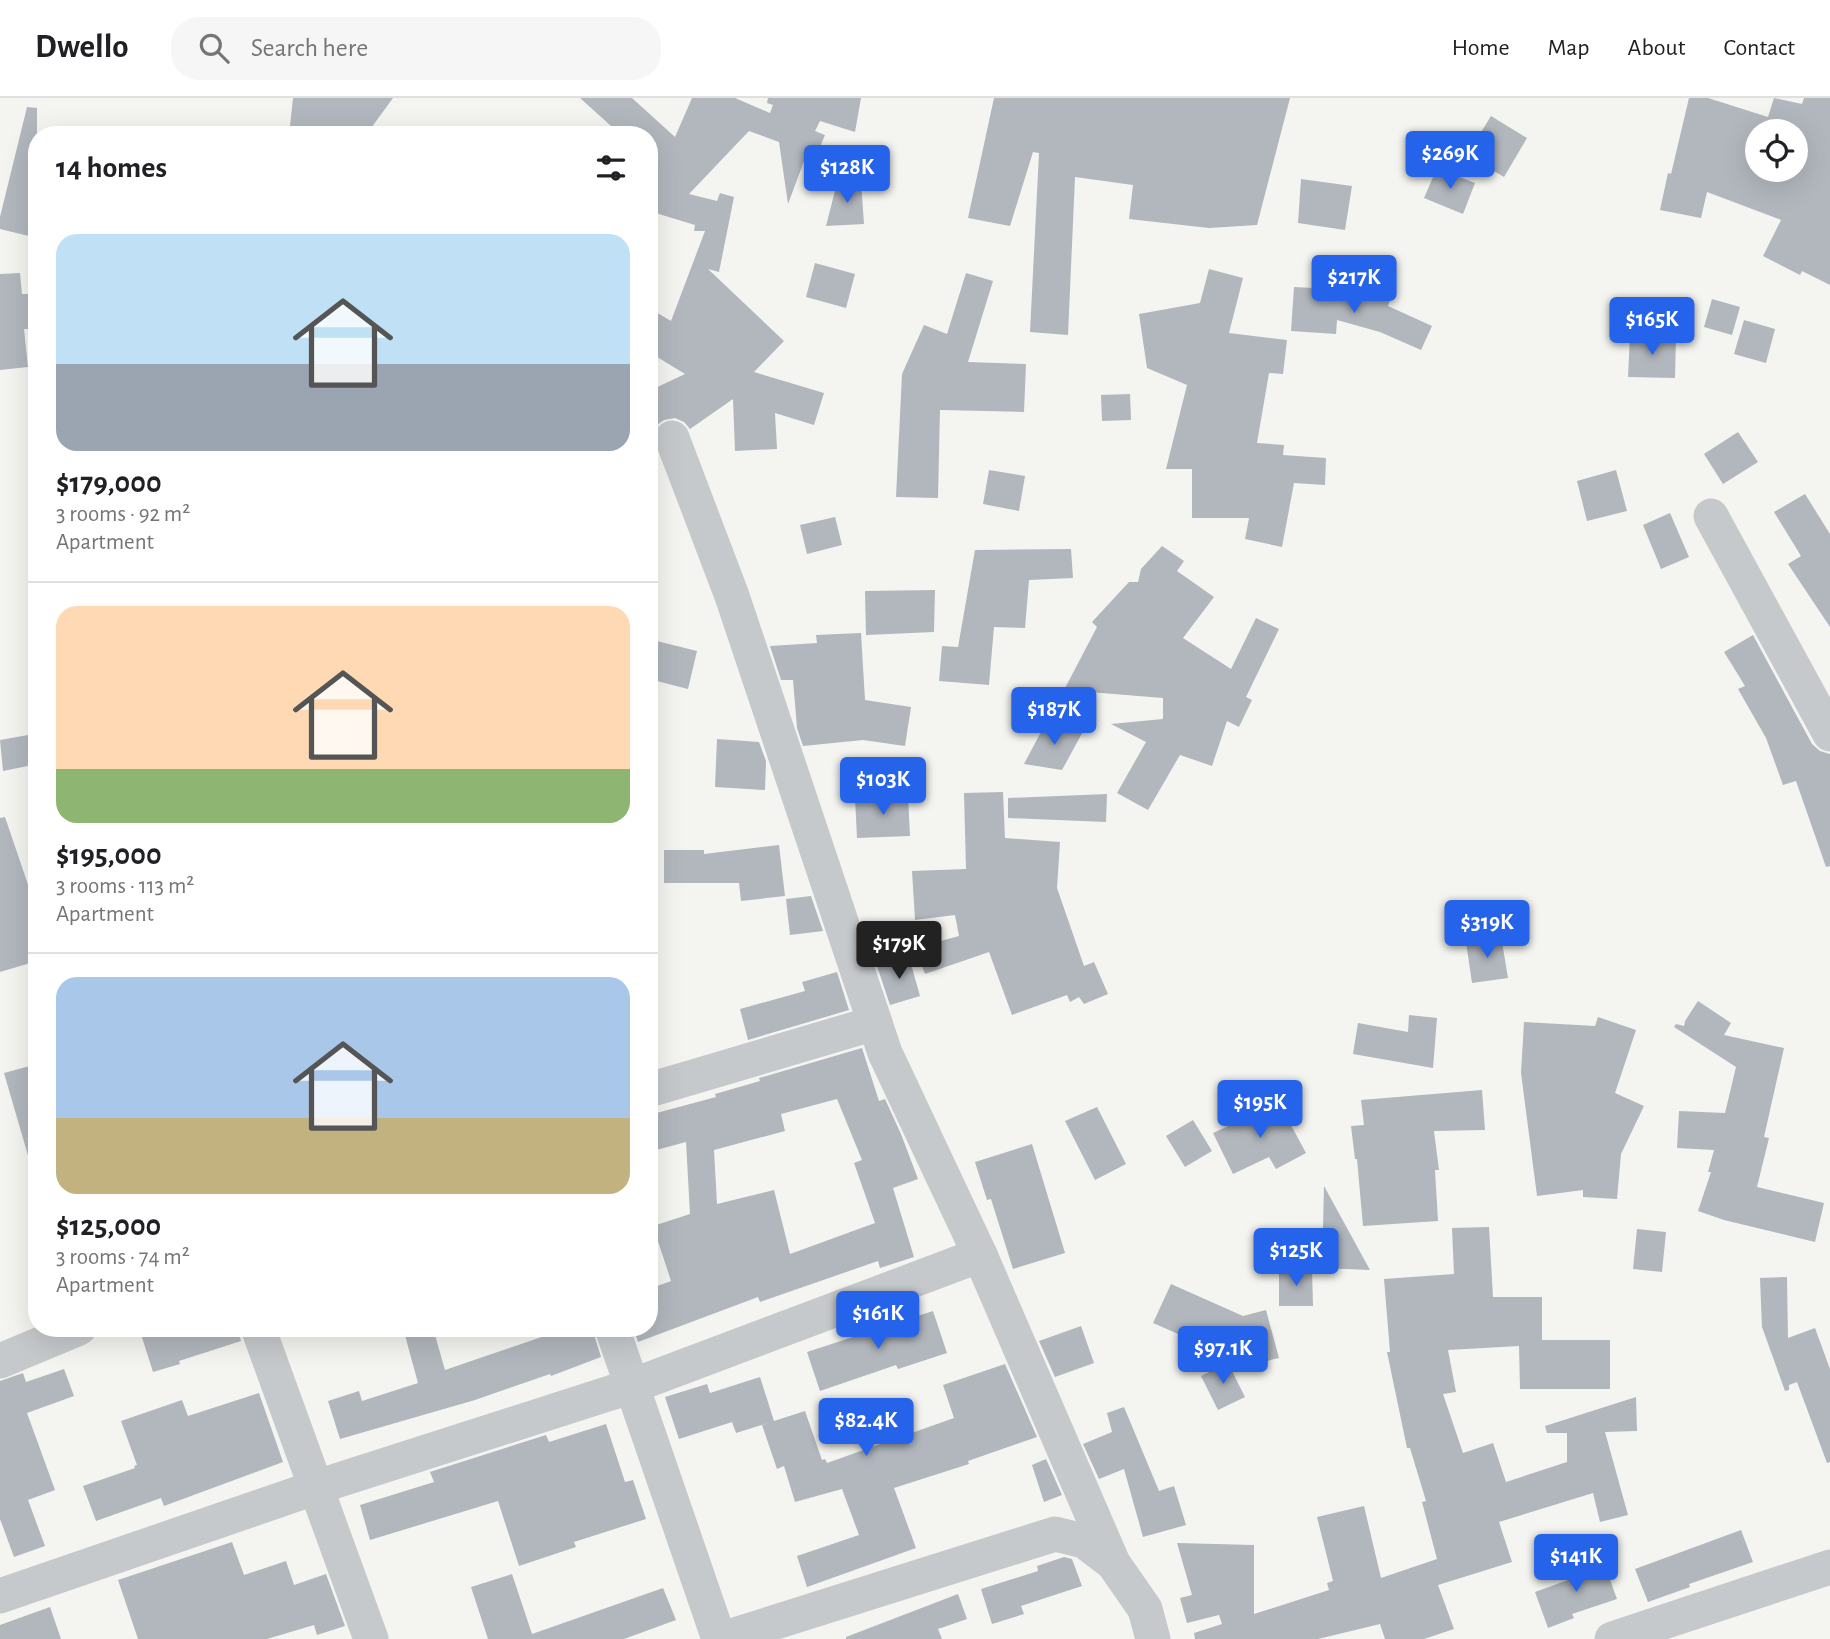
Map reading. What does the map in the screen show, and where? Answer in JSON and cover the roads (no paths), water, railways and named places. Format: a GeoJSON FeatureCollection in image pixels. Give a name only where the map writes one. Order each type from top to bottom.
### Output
{"type":"FeatureCollection","features":[{"type":"Feature","properties":{"kind":"street"},"geometry":{"type":"LineString","coordinates":[[673,438],[732,596],[885,1053],[980,1255],[1113,1563],[1144,1609],[1153,1639]]}},
{"type":"Feature","properties":{"kind":"street"},"geometry":{"type":"LineString","coordinates":[[1711,516],[1830,734]]}},
{"type":"Feature","properties":{"kind":"street"},"geometry":{"type":"LineString","coordinates":[[658,1087],[876,1023]]}},
{"type":"Feature","properties":{"kind":"street"},"geometry":{"type":"LineString","coordinates":[[0,1596],[317,1487],[632,1386],[980,1255]]}},
{"type":"Feature","properties":{"kind":"street"},"geometry":{"type":"LineString","coordinates":[[0,1361],[57,1337]]}},
{"type":"Feature","properties":{"kind":"street"},"geometry":{"type":"LineString","coordinates":[[261,1337],[371,1639]]}},
{"type":"Feature","properties":{"kind":"street"},"geometry":{"type":"LineString","coordinates":[[614,1337],[720,1639],[1055,1534],[1084,1541],[1113,1563]]}},
{"type":"Feature","properties":{"kind":"street"},"geometry":{"type":"LineString","coordinates":[[1612,1639],[1830,1567]]}}]}
